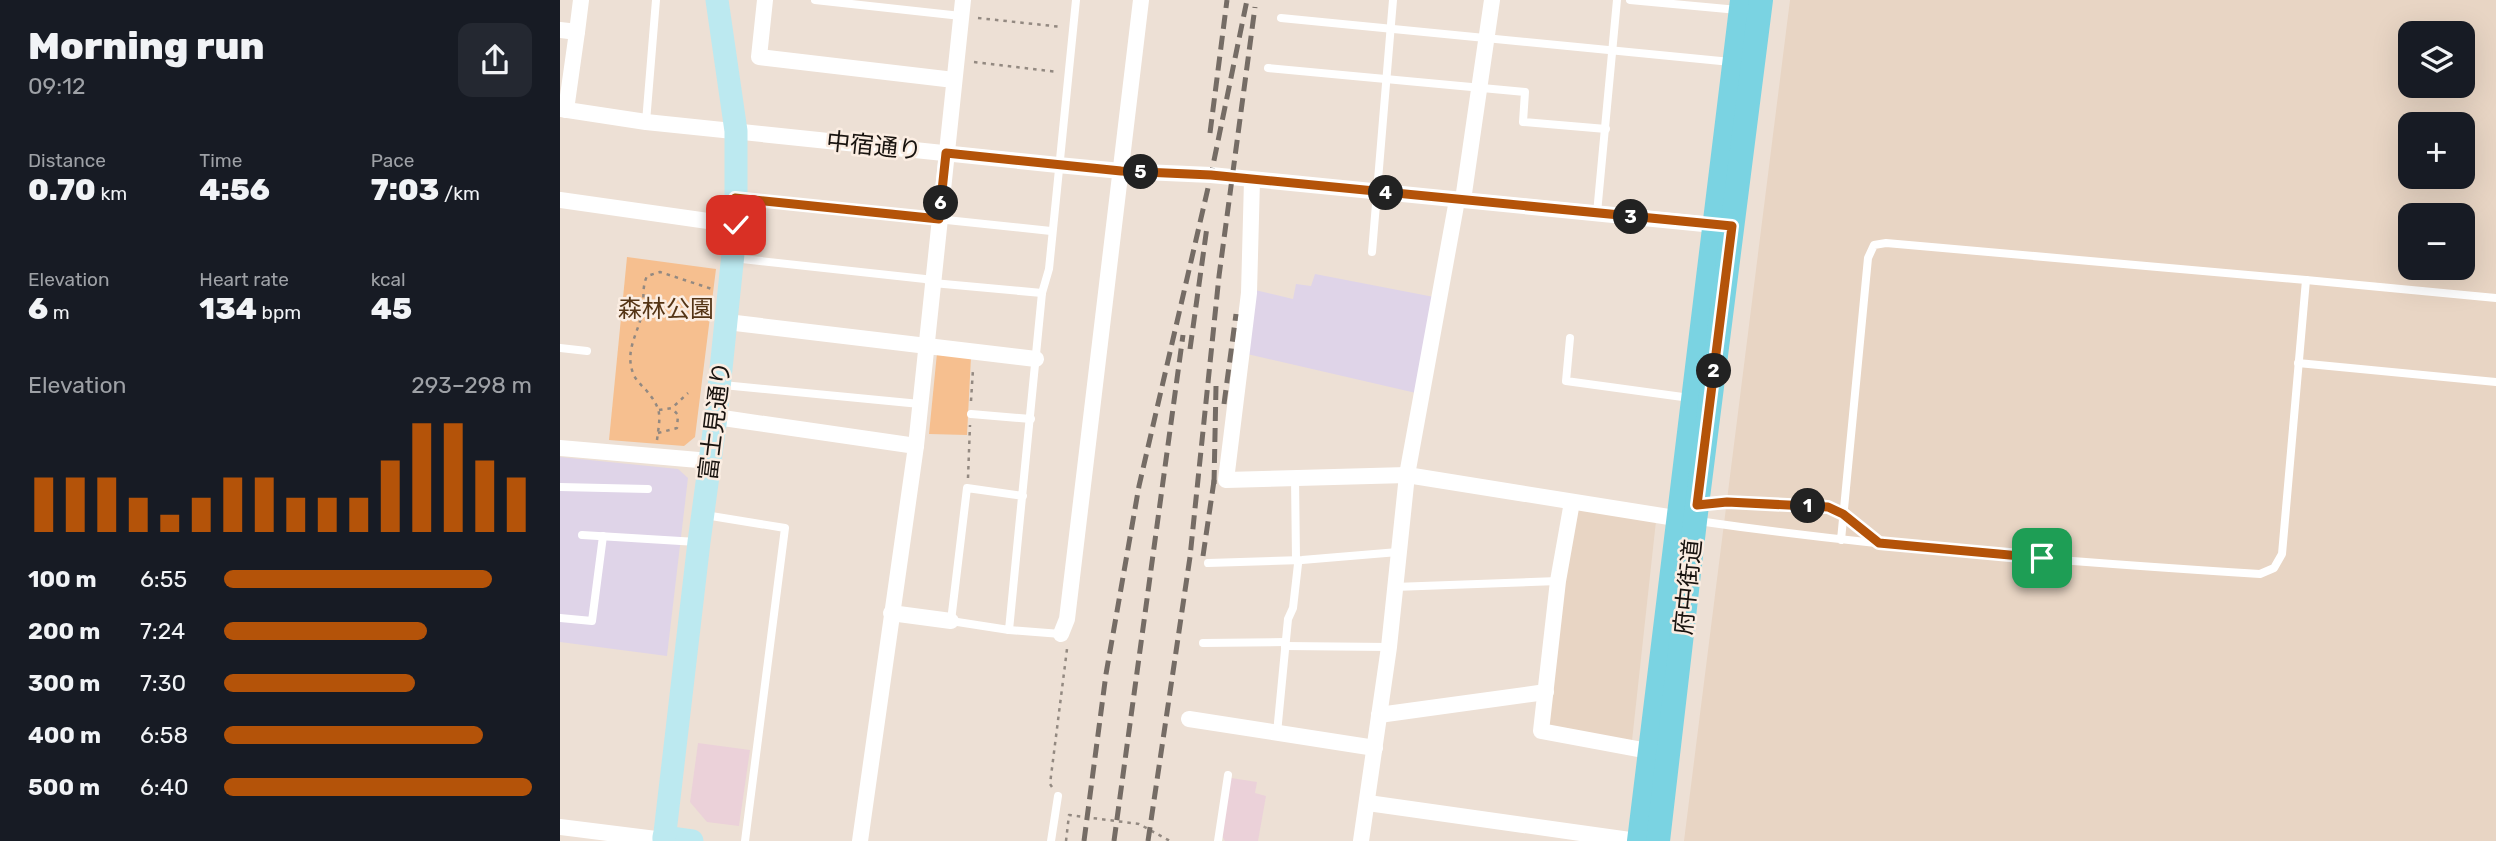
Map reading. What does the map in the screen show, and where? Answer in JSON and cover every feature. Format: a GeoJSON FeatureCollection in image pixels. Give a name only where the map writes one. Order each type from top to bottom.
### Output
{"type":"FeatureCollection","features":[{"type":"Feature","properties":{"kind":"main road","name":"府中街道"},"geometry":{"type":"LineString","coordinates":[[1658,841],[1660,753],[1684,514],[1692,398],[1723,225],[1734,62],[1748,4]]}},
{"type":"Feature","properties":{"kind":"main road","name":"府中街道"},"geometry":{"type":"LineString","coordinates":[[1684,514],[1723,225],[1748,4]]}},
{"type":"Feature","properties":{"kind":"main road","name":"府中街道"},"geometry":{"type":"LineString","coordinates":[[1638,841],[1660,753]]}},
{"type":"Feature","properties":{"kind":"street"},"geometry":{"type":"LineString","coordinates":[[563,110],[568,31],[581,0]]}},
{"type":"Feature","properties":{"kind":"street","name":"富士見通り"},"geometry":{"type":"LineString","coordinates":[[664,840],[720,385],[736,225],[736,131],[717,0]]}},
{"type":"Feature","properties":{"kind":"street"},"geometry":{"type":"LineString","coordinates":[[765,0],[759,57],[954,80]]}},
{"type":"Feature","properties":{"kind":"street"},"geometry":{"type":"LineString","coordinates":[[1061,634],[1067,620],[1141,0]]}},
{"type":"Feature","properties":{"kind":"street"},"geometry":{"type":"LineString","coordinates":[[1361,841],[1390,647],[1407,475],[1481,87],[1492,0]]}},
{"type":"Feature","properties":{"kind":"street"},"geometry":{"type":"LineString","coordinates":[[860,841],[916,446],[962,8]]}},
{"type":"Feature","properties":{"kind":"street","name":"中宿通り"},"geometry":{"type":"LineString","coordinates":[[563,110],[646,122],[1058,165],[1211,175],[1723,225]]}},
{"type":"Feature","properties":{"kind":"street"},"geometry":{"type":"LineString","coordinates":[[1252,180],[1249,293],[1226,480],[1407,475],[1572,502],[1684,514]]}},
{"type":"Feature","properties":{"kind":"street"},"geometry":{"type":"LineString","coordinates":[[560,200],[736,225]]}},
{"type":"Feature","properties":{"kind":"street"},"geometry":{"type":"LineString","coordinates":[[727,322],[1036,359]]}},
{"type":"Feature","properties":{"kind":"street"},"geometry":{"type":"LineString","coordinates":[[716,417],[916,446]]}},
{"type":"Feature","properties":{"kind":"street"},"geometry":{"type":"LineString","coordinates":[[560,448],[710,461]]}},
{"type":"Feature","properties":{"kind":"street"},"geometry":{"type":"LineString","coordinates":[[1572,502],[1558,581],[1541,731],[1660,753]]}},
{"type":"Feature","properties":{"kind":"street"},"geometry":{"type":"LineString","coordinates":[[891,613],[951,621]]}},
{"type":"Feature","properties":{"kind":"street"},"geometry":{"type":"LineString","coordinates":[[1379,715],[1546,692]]}},
{"type":"Feature","properties":{"kind":"street"},"geometry":{"type":"LineString","coordinates":[[1189,719],[1375,748]]}},
{"type":"Feature","properties":{"kind":"street"},"geometry":{"type":"LineString","coordinates":[[1368,803],[1638,841]]}},
{"type":"Feature","properties":{"kind":"street"},"geometry":{"type":"LineString","coordinates":[[560,827],[692,841]]}},
{"type":"Feature","properties":{"kind":"lane"},"geometry":{"type":"LineString","coordinates":[[646,122],[656,0]]}},
{"type":"Feature","properties":{"kind":"lane"},"geometry":{"type":"LineString","coordinates":[[815,0],[962,8]]}},
{"type":"Feature","properties":{"kind":"lane"},"geometry":{"type":"LineString","coordinates":[[1009,629],[1042,293],[1049,269],[1076,0]]}},
{"type":"Feature","properties":{"kind":"lane"},"geometry":{"type":"LineString","coordinates":[[1372,252],[1393,0]]}},
{"type":"Feature","properties":{"kind":"lane"},"geometry":{"type":"LineString","coordinates":[[1597,213],[1618,0]]}},
{"type":"Feature","properties":{"kind":"lane"},"geometry":{"type":"LineString","coordinates":[[1630,0],[1748,4]]}},
{"type":"Feature","properties":{"kind":"lane"},"geometry":{"type":"LineString","coordinates":[[1281,18],[1734,62]]}},
{"type":"Feature","properties":{"kind":"lane"},"geometry":{"type":"LineString","coordinates":[[1269,68],[1525,92],[1523,122],[1606,129]]}},
{"type":"Feature","properties":{"kind":"lane"},"geometry":{"type":"LineString","coordinates":[[735,198],[1051,231]]}},
{"type":"Feature","properties":{"kind":"lane"},"geometry":{"type":"LineString","coordinates":[[1841,540],[1868,258],[1874,245],[1886,243],[2496,298]]}},
{"type":"Feature","properties":{"kind":"lane"},"geometry":{"type":"LineString","coordinates":[[733,258],[1042,293]]}},
{"type":"Feature","properties":{"kind":"lane"},"geometry":{"type":"LineString","coordinates":[[1684,514],[1841,540],[2124,565],[2260,573],[2274,568],[2282,554],[2306,280]]}},
{"type":"Feature","properties":{"kind":"lane"},"geometry":{"type":"LineString","coordinates":[[1570,338],[1566,381],[1692,398]]}},
{"type":"Feature","properties":{"kind":"lane"},"geometry":{"type":"LineString","coordinates":[[560,348],[587,351]]}},
{"type":"Feature","properties":{"kind":"lane"},"geometry":{"type":"LineString","coordinates":[[2298,363],[2496,382]]}},
{"type":"Feature","properties":{"kind":"lane"},"geometry":{"type":"LineString","coordinates":[[720,385],[920,404]]}},
{"type":"Feature","properties":{"kind":"lane"},"geometry":{"type":"LineString","coordinates":[[971,414],[1031,419]]}},
{"type":"Feature","properties":{"kind":"lane"},"geometry":{"type":"LineString","coordinates":[[1277,733],[1285,644],[1288,620],[1293,608],[1298,564],[1296,478]]}},
{"type":"Feature","properties":{"kind":"lane"},"geometry":{"type":"LineString","coordinates":[[560,487],[648,489]]}},
{"type":"Feature","properties":{"kind":"lane"},"geometry":{"type":"LineString","coordinates":[[1023,496],[967,488],[951,621],[1061,634]]}},
{"type":"Feature","properties":{"kind":"lane"},"geometry":{"type":"LineString","coordinates":[[1684,514],[1727,502],[1828,507],[1843,514],[1879,543]]}},
{"type":"Feature","properties":{"kind":"lane"},"geometry":{"type":"LineString","coordinates":[[703,514],[785,528],[745,841]]}},
{"type":"Feature","properties":{"kind":"lane"},"geometry":{"type":"LineString","coordinates":[[582,535],[699,542]]}},
{"type":"Feature","properties":{"kind":"lane"},"geometry":{"type":"LineString","coordinates":[[560,618],[592,621],[604,536]]}},
{"type":"Feature","properties":{"kind":"lane"},"geometry":{"type":"LineString","coordinates":[[1208,563],[1398,552]]}},
{"type":"Feature","properties":{"kind":"lane"},"geometry":{"type":"LineString","coordinates":[[1394,587],[1558,581]]}},
{"type":"Feature","properties":{"kind":"lane"},"geometry":{"type":"LineString","coordinates":[[1203,643],[1390,647]]}},
{"type":"Feature","properties":{"kind":"lane"},"geometry":{"type":"LineString","coordinates":[[1218,841],[1227,775]]}},
{"type":"Feature","properties":{"kind":"lane"},"geometry":{"type":"LineString","coordinates":[[1051,841],[1058,796]]}},
{"type":"Feature","properties":{"kind":"path"},"geometry":{"type":"LineString","coordinates":[[962,8],[1072,27]]}},
{"type":"Feature","properties":{"kind":"path"},"geometry":{"type":"LineString","coordinates":[[956,60],[1068,73]]}},
{"type":"Feature","properties":{"kind":"path"},"geometry":{"type":"LineString","coordinates":[[657,447],[658,405],[634,376],[630,363],[630,351],[642,312],[644,283],[647,276],[660,272],[715,290]]}},
{"type":"Feature","properties":{"kind":"path"},"geometry":{"type":"LineString","coordinates":[[659,410],[672,408],[688,393]]}},
{"type":"Feature","properties":{"kind":"path"},"geometry":{"type":"LineString","coordinates":[[658,433],[677,428],[678,415],[672,408]]}},
{"type":"Feature","properties":{"kind":"path"},"geometry":{"type":"LineString","coordinates":[[1058,796],[1050,785],[1068,638],[1061,634]]}},
{"type":"Feature","properties":{"kind":"path"},"geometry":{"type":"LineString","coordinates":[[1066,841],[1069,815],[1139,824],[1170,841]]}},
{"type":"Feature","properties":{"kind":"path"},"geometry":{"type":"LineString","coordinates":[[1121,827],[1122,821]]}},
{"type":"Feature","properties":{"kind":"shaded area"},"geometry":{"type":"Polygon","coordinates":[[[1790,0],[2496,0],[2496,841],[1684,841],[1790,0]]]}},
{"type":"Feature","properties":{"kind":"shaded area"},"geometry":{"type":"Polygon","coordinates":[[[1315,274],[1434,297],[1416,393],[1247,354],[1255,290],[1293,299],[1296,284],[1311,286],[1315,274]]]}},
{"type":"Feature","properties":{"kind":"shaded area"},"geometry":{"type":"Polygon","coordinates":[[[560,457],[678,469],[688,478],[667,656],[560,642],[560,457]]]}},
{"type":"Feature","properties":{"kind":"shaded area"},"geometry":{"type":"Polygon","coordinates":[[[1577,509],[1656,521],[1632,741],[1548,727],[1563,590],[1577,509]]]}},
{"type":"Feature","properties":{"kind":"shaded area"},"geometry":{"type":"Polygon","coordinates":[[[698,743],[750,750],[739,826],[707,822],[690,802],[698,743]]]}},
{"type":"Feature","properties":{"kind":"shaded area"},"geometry":{"type":"Polygon","coordinates":[[[1231,778],[1257,782],[1255,793],[1266,796],[1258,841],[1225,841],[1221,834],[1231,778]]]}},
{"type":"Feature","properties":{"kind":"green space","name":"森林公園"},"geometry":{"type":"Polygon","coordinates":[[[627,257],[716,269],[695,437],[684,446],[609,440],[627,257]]]}},
{"type":"Feature","properties":{"kind":"green space"},"geometry":{"type":"Polygon","coordinates":[[[937,353],[971,357],[967,435],[929,434],[937,353]]]}},
{"type":"Feature","properties":{"kind":"railway"},"geometry":{"type":"LineString","coordinates":[[1210,133],[1227,0]]}},
{"type":"Feature","properties":{"kind":"railway"},"geometry":{"type":"LineString","coordinates":[[1084,841],[1106,674],[1139,486],[1211,175],[1247,0]]}},
{"type":"Feature","properties":{"kind":"railway"},"geometry":{"type":"LineString","coordinates":[[1148,841],[1190,557],[1219,276],[1255,7]]}},
{"type":"Feature","properties":{"kind":"railway"},"geometry":{"type":"LineString","coordinates":[[1190,349],[1207,227]]}},
{"type":"Feature","properties":{"kind":"railway"},"geometry":{"type":"LineString","coordinates":[[1224,404],[1236,314]]}},
{"type":"Feature","properties":{"kind":"railway"},"geometry":{"type":"LineString","coordinates":[[1114,841],[1183,335]]}},
{"type":"Feature","properties":{"kind":"railway"},"geometry":{"type":"LineString","coordinates":[[1214,484],[1216,386]]}},
{"type":"Feature","properties":{"kind":"railway"},"geometry":{"type":"LineString","coordinates":[[1203,556],[1215,474]]}},
{"type":"Feature","properties":{"kind":"route"},"geometry":{"type":"LineString","coordinates":[[736,225],[735,198],[939,219],[946,153],[1121,171],[1233,177],[1732,226],[1697,505],[1727,502],[1828,507],[1843,514],[1879,543],[2042,558]]}}]}
